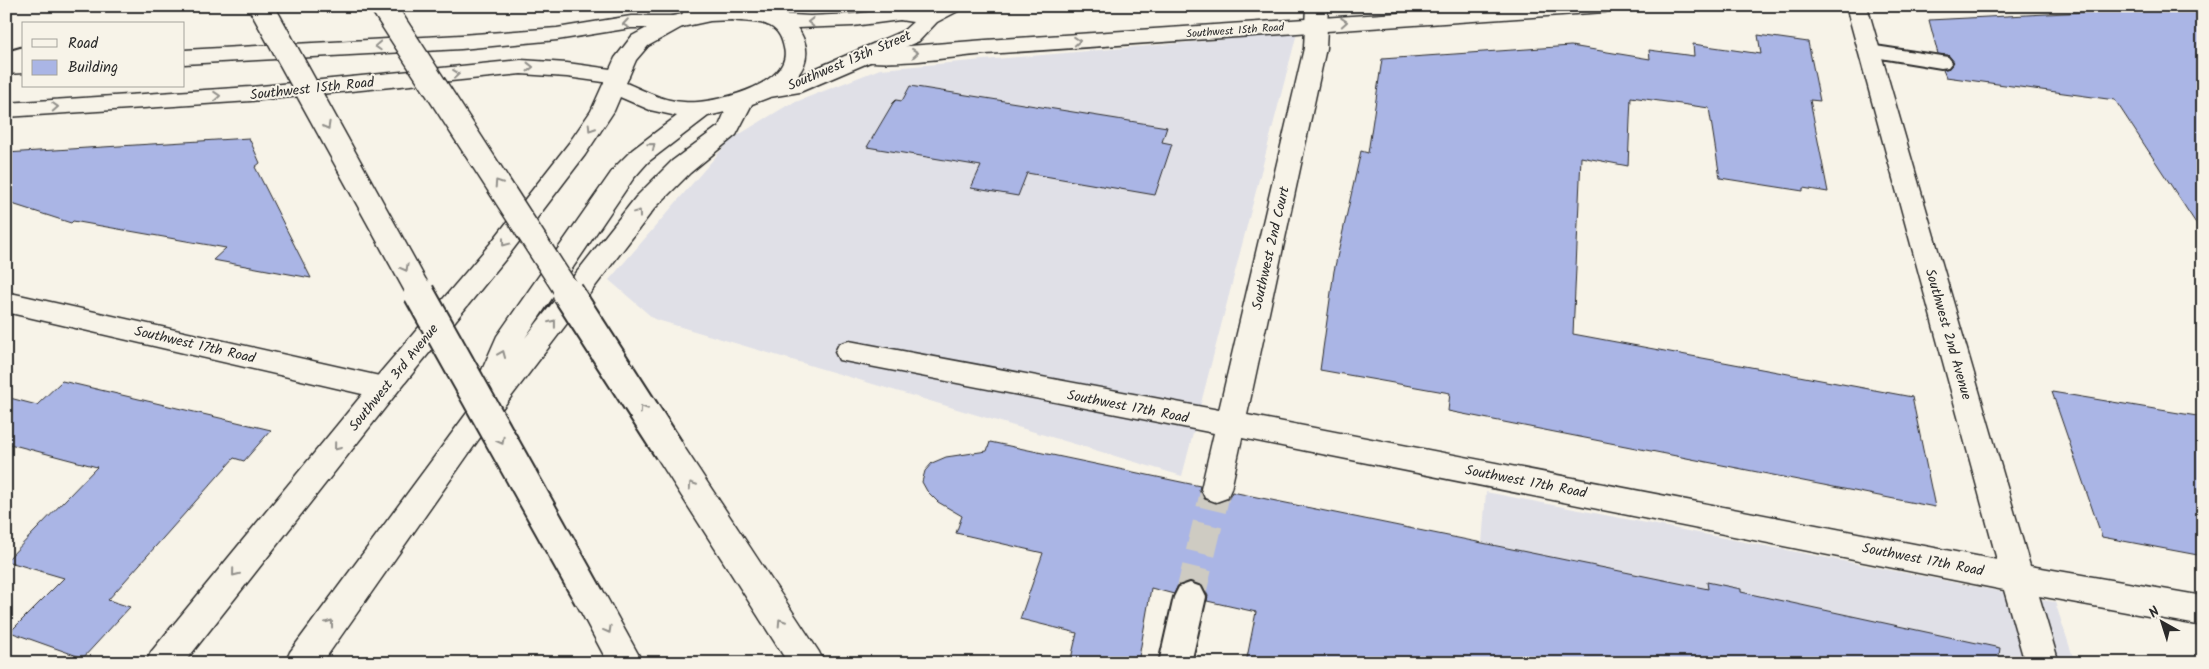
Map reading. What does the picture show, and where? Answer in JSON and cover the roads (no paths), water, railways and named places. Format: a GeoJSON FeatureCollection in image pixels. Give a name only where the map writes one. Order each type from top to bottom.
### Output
{"type":"FeatureCollection","features":[{"type":"Feature","properties":{"kind":"main road"},"geometry":{"type":"LineString","coordinates":[[261,6],[506,452],[626,663]]}},
{"type":"Feature","properties":{"kind":"main road"},"geometry":{"type":"LineString","coordinates":[[383,6],[807,663]]}},
{"type":"Feature","properties":{"kind":"main road","name":"Southwest 13th Street"},"geometry":{"type":"LineString","coordinates":[[753,96],[792,87],[910,36],[929,17],[953,6]]}},
{"type":"Feature","properties":{"kind":"main road","name":"Southwest 15th Road"},"geometry":{"type":"LineString","coordinates":[[866,55],[910,54],[1317,15],[1605,6]]}},
{"type":"Feature","properties":{"kind":"main road","name":"Southwest 2nd Avenue"},"geometry":{"type":"LineString","coordinates":[[1856,6],[2006,529],[2017,578],[2042,663]]}},
{"type":"Feature","properties":{"kind":"main road"},"geometry":{"type":"LineString","coordinates":[[302,663],[469,431],[645,203],[681,167],[728,130],[753,96],[784,77],[793,68],[796,59],[796,46],[792,34],[777,13]]}},
{"type":"Feature","properties":{"kind":"main road","name":"Southwest 13th Street"},"geometry":{"type":"LineString","coordinates":[[688,15],[777,13],[840,21],[900,14],[929,17]]}},
{"type":"Feature","properties":{"kind":"main road"},"geometry":{"type":"LineString","coordinates":[[185,57],[471,41],[556,34],[688,15]]}},
{"type":"Feature","properties":{"kind":"main road","name":"Southwest 3rd Avenue"},"geometry":{"type":"LineString","coordinates":[[163,663],[384,388],[499,250],[577,149],[602,111],[626,58],[636,44],[651,33],[688,15]]}},
{"type":"Feature","properties":{"kind":"main road","name":"Southwest 2nd Court"},"geometry":{"type":"LineString","coordinates":[[1216,489],[1315,48],[1317,15]]}},
{"type":"Feature","properties":{"kind":"main road"},"geometry":{"type":"LineString","coordinates":[[6,67],[22,66]]}},
{"type":"Feature","properties":{"kind":"main road","name":"Southwest 15th Road"},"geometry":{"type":"LineString","coordinates":[[6,110],[251,94],[521,67],[551,68],[616,81],[654,104],[668,108],[700,110],[720,108],[753,96]]}},
{"type":"Feature","properties":{"kind":"main road"},"geometry":{"type":"LineString","coordinates":[[469,431],[507,343],[612,189],[640,156],[700,110]]}},
{"type":"Feature","properties":{"kind":"main road","name":"Southwest 17th Road"},"geometry":{"type":"LineString","coordinates":[[6,302],[384,388]]}},
{"type":"Feature","properties":{"kind":"main road","name":"Southwest 17th Road"},"geometry":{"type":"LineString","coordinates":[[849,352],[2017,578],[2203,611]]}},
{"type":"Feature","properties":{"kind":"lane"},"geometry":{"type":"LineString","coordinates":[[1869,51],[1941,62]]}},
{"type":"Feature","properties":{"kind":"lane"},"geometry":{"type":"LineString","coordinates":[[6,59],[22,54]]}},
{"type":"Feature","properties":{"kind":"lane"},"geometry":{"type":"LineString","coordinates":[[1175,663],[1190,598]]}},
{"type":"Feature","properties":{"kind":"tunnel"},"geometry":{"type":"LineString","coordinates":[[1190,597],[1216,489]]}}]}
